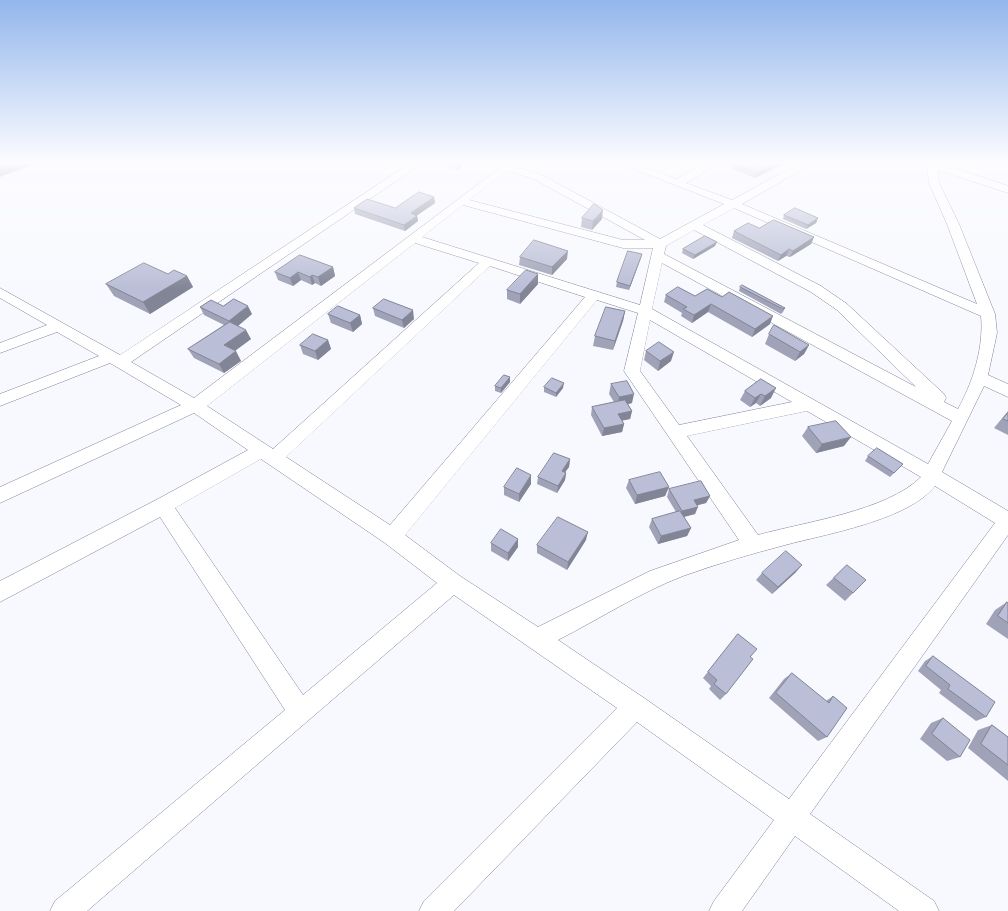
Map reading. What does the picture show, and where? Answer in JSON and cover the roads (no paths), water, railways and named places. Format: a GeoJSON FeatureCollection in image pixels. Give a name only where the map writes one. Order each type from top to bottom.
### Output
{"type":"FeatureCollection","features":[{"type":"Feature","properties":{"kind":"street"},"geometry":{"type":"LineString","coordinates":[[0,400],[116,359],[354,205]]}},
{"type":"Feature","properties":{"kind":"street"},"geometry":{"type":"LineString","coordinates":[[0,495],[195,406],[456,205]]}},
{"type":"Feature","properties":{"kind":"street"},"geometry":{"type":"LineString","coordinates":[[474,205],[623,244],[658,249],[694,225],[732,205]]}},
{"type":"Feature","properties":{"kind":"street"},"geometry":{"type":"LineString","coordinates":[[584,205],[658,249],[961,418]]}},
{"type":"Feature","properties":{"kind":"street"},"geometry":{"type":"LineString","coordinates":[[734,205],[988,314]]}},
{"type":"Feature","properties":{"kind":"street"},"geometry":{"type":"LineString","coordinates":[[536,640],[675,570],[754,545],[870,514],[908,500],[920,492],[932,475],[980,378],[990,333],[988,314],[944,205]]}},
{"type":"Feature","properties":{"kind":"street"},"geometry":{"type":"LineString","coordinates":[[694,225],[816,289],[842,307],[873,334],[903,366],[961,418]]}},
{"type":"Feature","properties":{"kind":"street"},"geometry":{"type":"LineString","coordinates":[[412,238],[645,312],[932,475],[1007,521],[724,911]]}},
{"type":"Feature","properties":{"kind":"street"},"geometry":{"type":"LineString","coordinates":[[658,249],[632,371],[754,545]]}},
{"type":"Feature","properties":{"kind":"street"},"geometry":{"type":"LineString","coordinates":[[0,592],[163,506],[267,455],[487,262]]}},
{"type":"Feature","properties":{"kind":"street"},"geometry":{"type":"LineString","coordinates":[[0,292],[195,406],[392,537],[453,583],[636,706],[924,911]]}},
{"type":"Feature","properties":{"kind":"street"},"geometry":{"type":"LineString","coordinates":[[392,537],[594,295]]}},
{"type":"Feature","properties":{"kind":"street"},"geometry":{"type":"LineString","coordinates":[[0,348],[59,326]]}},
{"type":"Feature","properties":{"kind":"street"},"geometry":{"type":"LineString","coordinates":[[980,378],[1008,391]]}},
{"type":"Feature","properties":{"kind":"street"},"geometry":{"type":"LineString","coordinates":[[674,432],[809,405]]}},
{"type":"Feature","properties":{"kind":"street"},"geometry":{"type":"LineString","coordinates":[[163,506],[300,712]]}},
{"type":"Feature","properties":{"kind":"street"},"geometry":{"type":"LineString","coordinates":[[65,911],[453,583]]}},
{"type":"Feature","properties":{"kind":"street"},"geometry":{"type":"LineString","coordinates":[[434,911],[636,706]]}}]}
